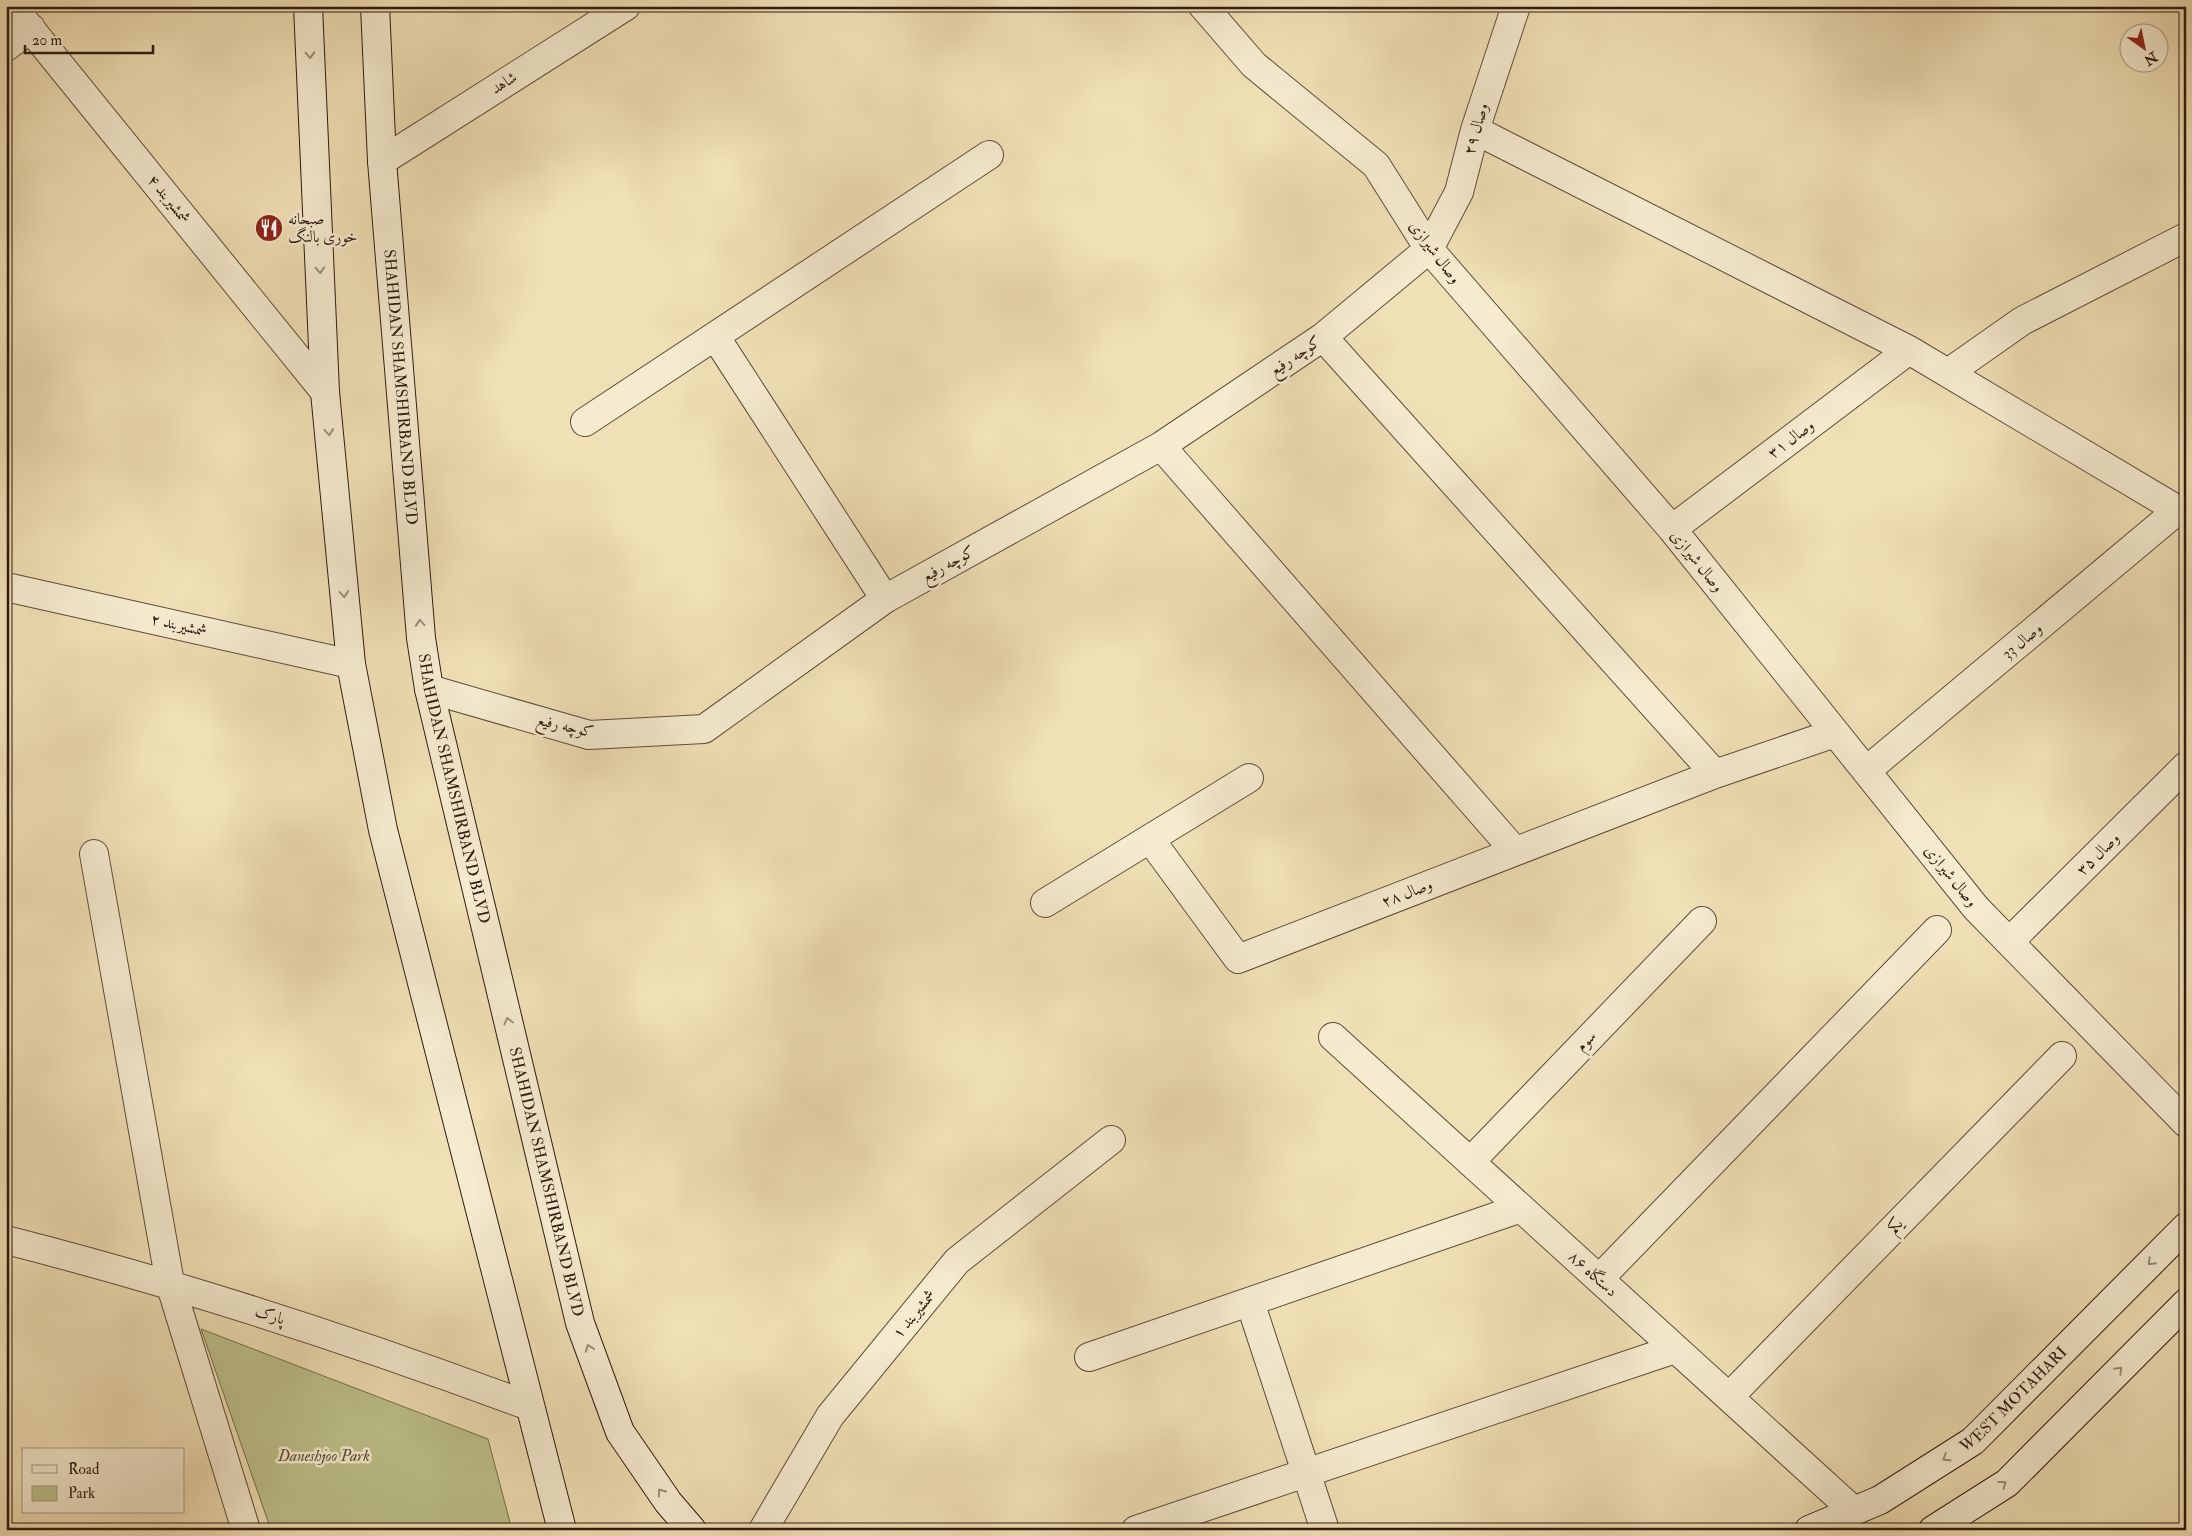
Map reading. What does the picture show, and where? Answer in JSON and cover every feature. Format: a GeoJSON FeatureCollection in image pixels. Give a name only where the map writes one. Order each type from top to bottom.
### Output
{"type":"FeatureCollection","features":[{"type":"Feature","properties":{"kind":"street","name":"شمشیربند ۴"},"geometry":{"type":"LineString","coordinates":[[12,6],[325,392]]}},
{"type":"Feature","properties":{"kind":"street"},"geometry":{"type":"LineString","coordinates":[[308,6],[325,392],[351,664],[383,830],[562,1530]]}},
{"type":"Feature","properties":{"kind":"street","name":"SHAHIDAN SHAMSHIRBAND BLVD"},"geometry":{"type":"LineString","coordinates":[[375,6],[382,160],[421,638],[429,689],[580,1323],[620,1432],[668,1502],[692,1530]]}},
{"type":"Feature","properties":{"kind":"street","name":"شاهد"},"geometry":{"type":"LineString","coordinates":[[382,160],[626,6]]}},
{"type":"Feature","properties":{"kind":"street","name":"وصال شیرازی"},"geometry":{"type":"LineString","coordinates":[[1203,6],[1254,65],[1376,165],[1429,249],[1672,529],[1976,908],[2186,1123]]}},
{"type":"Feature","properties":{"kind":"street","name":"وصال ۲۹"},"geometry":{"type":"LineString","coordinates":[[1429,249],[1459,192],[1475,130],[1516,6]]}},
{"type":"Feature","properties":{"kind":"street"},"geometry":{"type":"LineString","coordinates":[[6,47],[31,28]]}},
{"type":"Feature","properties":{"kind":"street"},"geometry":{"type":"LineString","coordinates":[[1475,130],[1909,350],[1948,373],[2022,321],[2186,237]]}},
{"type":"Feature","properties":{"kind":"street"},"geometry":{"type":"LineString","coordinates":[[585,422],[989,155]]}},
{"type":"Feature","properties":{"kind":"street","name":"کوچه رفیع"},"geometry":{"type":"LineString","coordinates":[[429,689],[589,736],[704,729],[885,599],[1161,446],[1323,337],[1429,249]]}},
{"type":"Feature","properties":{"kind":"street"},"geometry":{"type":"LineString","coordinates":[[715,336],[885,599]]}},
{"type":"Feature","properties":{"kind":"street"},"geometry":{"type":"LineString","coordinates":[[1323,337],[1716,774]]}},
{"type":"Feature","properties":{"kind":"street","name":"وصال ۳۱"},"geometry":{"type":"LineString","coordinates":[[1672,529],[1909,350]]}},
{"type":"Feature","properties":{"kind":"street","name":"وصال 33"},"geometry":{"type":"LineString","coordinates":[[1866,771],[2178,510],[1948,373]]}},
{"type":"Feature","properties":{"kind":"street"},"geometry":{"type":"LineString","coordinates":[[1161,446],[1514,850]]}},
{"type":"Feature","properties":{"kind":"street","name":"شمشیربند ۲"},"geometry":{"type":"LineString","coordinates":[[6,587],[351,664]]}},
{"type":"Feature","properties":{"kind":"street","name":"وصال ۲۸"},"geometry":{"type":"LineString","coordinates":[[1150,839],[1238,959],[1514,850],[1716,774],[1835,733]]}},
{"type":"Feature","properties":{"kind":"street","name":"وصال ۳۵"},"geometry":{"type":"LineString","coordinates":[[2009,942],[2186,766]]}},
{"type":"Feature","properties":{"kind":"street"},"geometry":{"type":"LineString","coordinates":[[1045,903],[1249,778]]}},
{"type":"Feature","properties":{"kind":"street"},"geometry":{"type":"LineString","coordinates":[[94,854],[170,1283],[246,1530]]}},
{"type":"Feature","properties":{"kind":"street","name":"سوم"},"geometry":{"type":"LineString","coordinates":[[1470,1162],[1702,921]]}},
{"type":"Feature","properties":{"kind":"street"},"geometry":{"type":"LineString","coordinates":[[1599,1279],[1937,930]]}},
{"type":"Feature","properties":{"kind":"street","name":"دستگاه ۸۶"},"geometry":{"type":"LineString","coordinates":[[1333,1037],[1729,1397],[1858,1520]]}},
{"type":"Feature","properties":{"kind":"street","name":"یکم"},"geometry":{"type":"LineString","coordinates":[[1729,1397],[2062,1056]]}},
{"type":"Feature","properties":{"kind":"street","name":"شمشیربند ۱"},"geometry":{"type":"LineString","coordinates":[[763,1530],[830,1416],[957,1261],[1111,1140]]}},
{"type":"Feature","properties":{"kind":"street"},"geometry":{"type":"LineString","coordinates":[[1089,1357],[1521,1208]]}},
{"type":"Feature","properties":{"kind":"street","name":"WEST MOTAHARI"},"geometry":{"type":"LineString","coordinates":[[1809,1530],[1858,1520],[1880,1500],[1973,1441],[2186,1227]]}},
{"type":"Feature","properties":{"kind":"street","name":"پارک"},"geometry":{"type":"LineString","coordinates":[[6,1240],[170,1283],[379,1350],[529,1406]]}},
{"type":"Feature","properties":{"kind":"street"},"geometry":{"type":"LineString","coordinates":[[1250,1302],[1325,1530]]}},
{"type":"Feature","properties":{"kind":"street"},"geometry":{"type":"LineString","coordinates":[[1933,1530],[2007,1482],[2186,1303]]}},
{"type":"Feature","properties":{"kind":"street"},"geometry":{"type":"LineString","coordinates":[[1136,1530],[1675,1348]]}},
{"type":"Feature","properties":{"kind":"green space","name":"Daneshjoo Park"},"geometry":{"type":"Polygon","coordinates":[[[201,1329],[488,1439],[512,1530],[271,1530],[201,1329]]]}},
{"type":"Feature","properties":{"kind":"place","name":"صبحانه خوری بالنگ"},"geometry":{"type":"Point","coordinates":[269,228]}}]}
